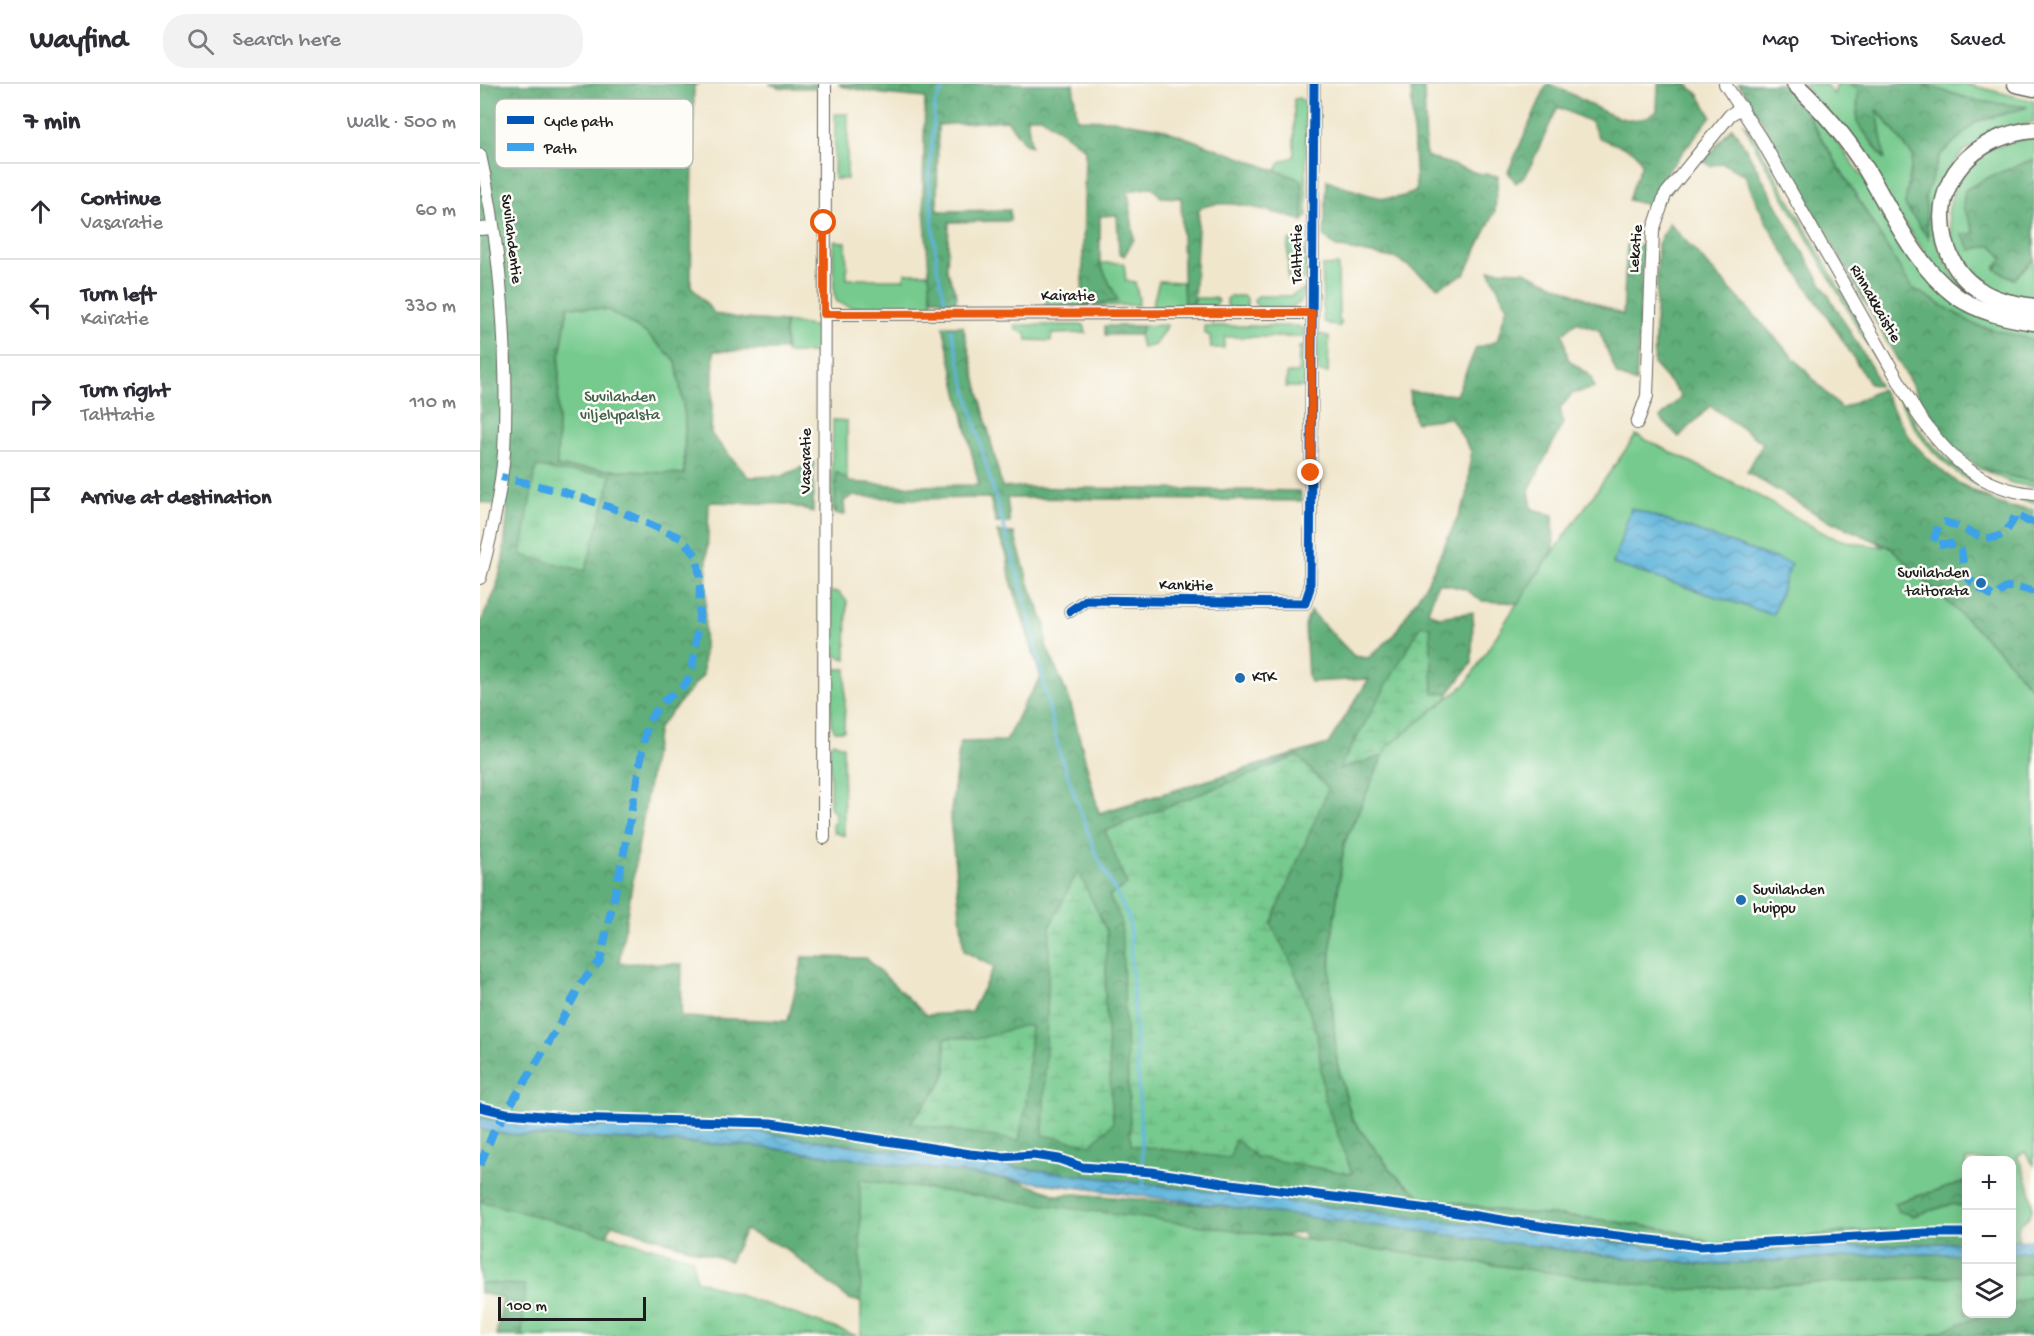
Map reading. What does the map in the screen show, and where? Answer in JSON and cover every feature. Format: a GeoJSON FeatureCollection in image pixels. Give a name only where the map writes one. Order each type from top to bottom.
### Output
{"type":"FeatureCollection","features":[{"type":"Feature","properties":{"kind":"highway"},"geometry":{"type":"LineString","coordinates":[[1795,84],[1819,107],[1844,138],[1864,166],[1921,259],[1941,283],[1957,296],[1982,310],[2034,322]]}},
{"type":"Feature","properties":{"kind":"highway"},"geometry":{"type":"LineString","coordinates":[[2016,84],[2034,88]]}},
{"type":"Feature","properties":{"kind":"highway"},"geometry":{"type":"LineString","coordinates":[[2034,130],[2008,134],[1977,150],[1963,162],[1952,176],[1942,211],[1942,228],[1953,263],[1965,279],[1979,290],[1996,298],[2034,307]]}},
{"type":"Feature","properties":{"kind":"street","name":"Vasaratie"},"geometry":{"type":"LineString","coordinates":[[824,838],[825,84]]}},
{"type":"Feature","properties":{"kind":"street","name":"Talttatie"},"geometry":{"type":"LineString","coordinates":[[1305,603],[1310,588],[1314,84]]}},
{"type":"Feature","properties":{"kind":"street","name":"Rinnakkaistie"},"geometry":{"type":"LineString","coordinates":[[1725,84],[1742,107],[1917,413],[1932,435],[1958,463],[1976,475],[2012,489],[2034,494]]}},
{"type":"Feature","properties":{"kind":"street","name":"Lekatie"},"geometry":{"type":"LineString","coordinates":[[1637,423],[1647,396],[1655,224],[1665,195],[1730,115],[1742,107]]}},
{"type":"Feature","properties":{"kind":"street","name":"Suvilahdentie"},"geometry":{"type":"LineString","coordinates":[[480,155],[486,228],[505,357],[504,452],[495,514],[480,578]]}},
{"type":"Feature","properties":{"kind":"street","name":"Kairatie"},"geometry":{"type":"LineString","coordinates":[[824,314],[1312,313]]}},
{"type":"Feature","properties":{"kind":"street"},"geometry":{"type":"LineString","coordinates":[[480,516],[495,514]]}},
{"type":"Feature","properties":{"kind":"street","name":"Kankitie"},"geometry":{"type":"LineString","coordinates":[[1070,611],[1086,600],[1305,603]]}},
{"type":"Feature","properties":{"kind":"green space"},"geometry":{"type":"Polygon","coordinates":[[[480,84],[700,84],[694,85],[693,152],[693,99],[495,99],[495,168],[693,168],[691,286],[715,314],[785,322],[785,350],[714,351],[711,434],[748,477],[782,476],[814,462],[813,512],[787,504],[709,502],[703,675],[658,728],[619,963],[682,964],[681,1017],[788,1021],[803,957],[866,958],[926,1015],[971,1012],[994,967],[964,951],[950,819],[960,742],[1006,741],[1024,703],[1041,678],[1010,577],[1007,555],[997,532],[1014,533],[1030,587],[1045,624],[1046,645],[1070,701],[1099,813],[1328,744],[1369,679],[1310,682],[1305,626],[1310,611],[1354,656],[1368,658],[1393,636],[1427,583],[1467,497],[1471,451],[1451,418],[1415,422],[1409,391],[1456,395],[1476,348],[1497,341],[1507,306],[1489,270],[1524,271],[1623,315],[1627,245],[1644,245],[1636,383],[1617,375],[1599,330],[1576,322],[1563,334],[1568,359],[1591,377],[1594,388],[1572,394],[1560,408],[1563,423],[1529,490],[1532,509],[1553,515],[1554,548],[1519,603],[1482,601],[1465,589],[1438,583],[1428,611],[1439,617],[1473,612],[1472,663],[1449,693],[1433,694],[1430,628],[1340,768],[1383,756],[1344,844],[1331,945],[1330,979],[1337,1063],[1352,1119],[1393,1173],[1422,1197],[1511,1212],[1596,1219],[1671,1230],[1714,1244],[1782,1240],[1843,1232],[1962,1226],[1962,1242],[1715,1253],[1666,1249],[972,1162],[756,1132],[506,1123],[480,1118],[480,623],[496,590],[503,560],[508,508],[480,502],[480,84]],[[568,306],[559,362],[557,467],[684,474],[685,417],[676,361],[646,333],[608,310],[568,306]]]}},
{"type":"Feature","properties":{"kind":"green space"},"geometry":{"type":"Polygon","coordinates":[[[769,84],[817,84],[818,88],[782,88],[769,84]]]}},
{"type":"Feature","properties":{"kind":"green space"},"geometry":{"type":"Polygon","coordinates":[[[839,84],[1073,84],[1077,119],[1113,120],[1160,128],[1302,180],[1303,221],[1265,210],[1236,205],[1210,205],[1199,209],[1194,303],[1184,305],[1181,198],[1161,197],[1152,187],[1128,191],[1134,239],[1124,256],[1119,253],[1117,215],[1100,216],[1100,263],[1118,301],[1082,305],[1085,149],[1041,117],[1027,117],[1031,146],[1025,144],[1007,120],[938,125],[937,211],[1010,210],[1010,221],[949,222],[947,270],[957,296],[955,304],[931,297],[923,196],[925,98],[882,94],[839,84]]]}},
{"type":"Feature","properties":{"kind":"green space"},"geometry":{"type":"Polygon","coordinates":[[[1411,84],[1424,84],[1426,156],[1477,173],[1498,176],[1495,211],[1465,274],[1438,287],[1398,259],[1336,247],[1324,237],[1327,180],[1383,198],[1406,196],[1416,191],[1411,84]]]}},
{"type":"Feature","properties":{"kind":"green space"},"geometry":{"type":"Polygon","coordinates":[[[1547,84],[1560,88],[1602,111],[1630,120],[1644,118],[1657,111],[1658,84],[1687,84],[1699,95],[1711,116],[1667,172],[1648,205],[1628,200],[1642,163],[1634,151],[1599,138],[1591,122],[1558,107],[1526,175],[1516,183],[1508,172],[1547,84]]]}},
{"type":"Feature","properties":{"kind":"green space"},"geometry":{"type":"Polygon","coordinates":[[[1738,84],[1785,84],[1792,89],[1911,287],[1975,325],[2034,340],[2034,480],[2030,481],[1979,468],[1942,438],[1745,92],[1738,84]]]}},
{"type":"Feature","properties":{"kind":"green space"},"geometry":{"type":"Polygon","coordinates":[[[1803,84],[1825,84],[1834,94],[1837,84],[1850,84],[1858,90],[1857,122],[1884,159],[1876,108],[1913,156],[1905,205],[1928,236],[1925,197],[1940,155],[1976,122],[2026,107],[1977,101],[1921,84],[1966,84],[2034,101],[2034,122],[1996,133],[1963,151],[1940,183],[1932,206],[1936,243],[1954,276],[1986,302],[1977,302],[1939,272],[1803,84]]]}},
{"type":"Feature","properties":{"kind":"green space"},"geometry":{"type":"Polygon","coordinates":[[[1850,84],[1921,84],[1977,101],[2028,107],[1976,122],[1940,155],[1925,197],[1928,238],[1905,205],[1913,156],[1877,109],[1885,160],[1857,122],[1858,90],[1850,84]]]}},
{"type":"Feature","properties":{"kind":"green space"},"geometry":{"type":"Polygon","coordinates":[[[1792,89],[1829,131],[1863,177],[1932,280],[2034,328],[2034,340],[1975,325],[1911,287],[1792,89]]]}},
{"type":"Feature","properties":{"kind":"green space"},"geometry":{"type":"Polygon","coordinates":[[[1299,98],[1305,102],[1307,216],[1303,221],[1302,180],[1276,171],[1280,162],[1294,157],[1294,99],[1299,98]]]}},
{"type":"Feature","properties":{"kind":"green space"},"geometry":{"type":"Polygon","coordinates":[[[835,114],[848,114],[847,179],[834,179],[835,114]]]}},
{"type":"Feature","properties":{"kind":"green space"},"geometry":{"type":"Polygon","coordinates":[[[1743,122],[1752,134],[1920,430],[1943,456],[1984,486],[2017,497],[2034,499],[2034,503],[1999,494],[1968,480],[1942,460],[1918,433],[1743,122]]]}},
{"type":"Feature","properties":{"kind":"green space"},"geometry":{"type":"Polygon","coordinates":[[[1732,127],[1873,370],[1879,386],[1870,384],[1830,320],[1804,284],[1767,224],[1745,175],[1722,163],[1710,166],[1704,161],[1732,127]]]}},
{"type":"Feature","properties":{"kind":"green space"},"geometry":{"type":"Polygon","coordinates":[[[2034,137],[2034,159],[1989,177],[1965,190],[1963,207],[1975,233],[1963,236],[1992,245],[2003,258],[1995,268],[2014,279],[2034,259],[2034,300],[2003,295],[1973,276],[1954,252],[1948,213],[1954,187],[1968,166],[1989,149],[2034,137]]]}},
{"type":"Feature","properties":{"kind":"green space"},"geometry":{"type":"Polygon","coordinates":[[[2034,159],[2034,259],[2014,279],[1995,269],[2003,258],[1992,245],[1971,250],[1962,235],[1975,233],[1963,207],[1965,190],[1989,177],[2034,159]]]}},
{"type":"Feature","properties":{"kind":"green space"},"geometry":{"type":"Polygon","coordinates":[[[1669,223],[1841,409],[1881,389],[1913,442],[1944,472],[1985,498],[2034,513],[2034,691],[2002,654],[1891,548],[1823,518],[1747,472],[1763,443],[1710,406],[1679,437],[1660,418],[1682,396],[1654,365],[1658,244],[1669,223]]]}},
{"type":"Feature","properties":{"kind":"green space"},"geometry":{"type":"Polygon","coordinates":[[[1290,240],[1305,243],[1306,277],[1302,280],[1288,281],[1288,243],[1290,240]]]}},
{"type":"Feature","properties":{"kind":"green space"},"geometry":{"type":"Polygon","coordinates":[[[833,241],[846,242],[847,279],[904,279],[905,273],[929,273],[933,307],[850,307],[837,302],[834,294],[833,241]]]}},
{"type":"Feature","properties":{"kind":"green space"},"geometry":{"type":"Polygon","coordinates":[[[1100,263],[1124,263],[1126,281],[1135,282],[1138,305],[1045,307],[1047,299],[1083,297],[1082,305],[1118,301],[1100,263]]]}},
{"type":"Feature","properties":{"kind":"green space"},"geometry":{"type":"Polygon","coordinates":[[[1338,265],[1339,321],[1342,322],[1339,327],[1324,322],[1322,266],[1338,265]]]}},
{"type":"Feature","properties":{"kind":"green space"},"geometry":{"type":"Polygon","coordinates":[[[1159,281],[1183,282],[1184,305],[1194,303],[1195,298],[1215,298],[1219,301],[1215,306],[1152,307],[1159,281]]]}},
{"type":"Feature","properties":{"kind":"green space"},"geometry":{"type":"Polygon","coordinates":[[[1305,289],[1300,303],[1290,308],[1259,307],[1255,304],[1254,300],[1258,296],[1290,296],[1305,289]]]}},
{"type":"Feature","properties":{"kind":"green space"},"geometry":{"type":"Polygon","coordinates":[[[1230,296],[1244,296],[1247,304],[1244,308],[1230,308],[1227,305],[1227,299],[1230,296]]]}},
{"type":"Feature","properties":{"kind":"green space","name":"Suvilahden viljelypalsta"},"geometry":{"type":"Polygon","coordinates":[[[568,306],[608,310],[646,333],[676,361],[685,417],[684,474],[557,467],[559,363],[568,306]]]}},
{"type":"Feature","properties":{"kind":"green space"},"geometry":{"type":"Polygon","coordinates":[[[785,322],[819,327],[819,353],[786,353],[785,322]]]}},
{"type":"Feature","properties":{"kind":"green space"},"geometry":{"type":"Polygon","coordinates":[[[1014,325],[1084,325],[1086,333],[1052,334],[1051,341],[1027,340],[1026,333],[1016,330],[1014,325]]]}},
{"type":"Feature","properties":{"kind":"green space"},"geometry":{"type":"Polygon","coordinates":[[[1167,325],[1155,345],[1142,348],[1139,335],[1142,330],[1141,326],[1167,325]]]}},
{"type":"Feature","properties":{"kind":"green space"},"geometry":{"type":"Polygon","coordinates":[[[943,326],[963,326],[1002,487],[1300,491],[1302,501],[1007,498],[1010,523],[996,523],[990,498],[908,499],[852,496],[844,501],[845,515],[835,514],[836,472],[850,482],[907,486],[979,485],[943,326]]]}},
{"type":"Feature","properties":{"kind":"green space"},"geometry":{"type":"Polygon","coordinates":[[[1105,326],[1141,326],[1142,330],[1139,335],[1105,335],[1105,326]]]}},
{"type":"Feature","properties":{"kind":"green space"},"geometry":{"type":"Polygon","coordinates":[[[1204,326],[1298,326],[1304,329],[1304,337],[1225,337],[1224,348],[1211,348],[1210,336],[1204,333],[1204,326]]]}},
{"type":"Feature","properties":{"kind":"green space"},"geometry":{"type":"Polygon","coordinates":[[[1317,333],[1329,337],[1328,373],[1319,372],[1317,366],[1317,333]]]}},
{"type":"Feature","properties":{"kind":"green space"},"geometry":{"type":"Polygon","coordinates":[[[1305,346],[1305,387],[1286,387],[1287,373],[1298,373],[1299,347],[1305,346]]]}},
{"type":"Feature","properties":{"kind":"green space"},"geometry":{"type":"Polygon","coordinates":[[[833,420],[847,421],[847,480],[836,472],[835,514],[831,507],[833,420]]]}},
{"type":"Feature","properties":{"kind":"green space"},"geometry":{"type":"Polygon","coordinates":[[[1636,435],[1748,490],[1829,536],[1853,543],[1883,547],[1876,541],[1955,481],[2005,507],[2034,509],[2034,1165],[2025,1152],[2017,1156],[2032,1202],[2031,1213],[2018,1228],[2019,1240],[2016,1240],[2018,1195],[2016,1156],[1962,1156],[1962,1183],[1894,1203],[1933,1210],[1952,1204],[1962,1205],[1962,1226],[1843,1232],[1782,1240],[1714,1244],[1671,1230],[1596,1219],[1511,1212],[1421,1197],[1393,1173],[1352,1119],[1337,1063],[1330,979],[1331,945],[1344,844],[1386,747],[1466,684],[1516,605],[1636,435]]]}},
{"type":"Feature","properties":{"kind":"green space"},"geometry":{"type":"Polygon","coordinates":[[[536,466],[556,471],[611,474],[585,571],[521,555],[536,466]]]}},
{"type":"Feature","properties":{"kind":"green space"},"geometry":{"type":"Polygon","coordinates":[[[1979,468],[2030,481],[2034,480],[2034,487],[2012,483],[1979,468]]]}},
{"type":"Feature","properties":{"kind":"green space"},"geometry":{"type":"Polygon","coordinates":[[[838,592],[847,601],[846,659],[831,654],[830,593],[838,592]]]}},
{"type":"Feature","properties":{"kind":"green space"},"geometry":{"type":"Polygon","coordinates":[[[1421,625],[1430,627],[1433,693],[1449,693],[1448,698],[1387,747],[1383,756],[1339,769],[1421,625]]]}},
{"type":"Feature","properties":{"kind":"green space"},"geometry":{"type":"Polygon","coordinates":[[[834,669],[846,669],[844,731],[835,731],[831,724],[831,674],[834,669]]]}},
{"type":"Feature","properties":{"kind":"green space"},"geometry":{"type":"Polygon","coordinates":[[[833,742],[843,746],[844,836],[834,832],[832,825],[835,822],[835,813],[830,807],[830,746],[833,742]]]}},
{"type":"Feature","properties":{"kind":"green space"},"geometry":{"type":"Polygon","coordinates":[[[1298,756],[1328,789],[1271,924],[1293,966],[1317,1034],[1324,1096],[1352,1174],[1256,1157],[1235,1139],[1230,1158],[1131,1145],[1121,920],[1109,896],[1127,885],[1105,831],[1298,756]]]}},
{"type":"Feature","properties":{"kind":"green space"},"geometry":{"type":"Polygon","coordinates":[[[1078,871],[1107,932],[1105,999],[1113,1123],[1091,1145],[1043,1135],[1050,926],[1078,871]]]}},
{"type":"Feature","properties":{"kind":"green space"},"geometry":{"type":"Polygon","coordinates":[[[1021,1026],[1031,1026],[1026,1104],[1019,1141],[910,1123],[940,1086],[946,1071],[945,1038],[982,1038],[1021,1026]]]}},
{"type":"Feature","properties":{"kind":"green space"},"geometry":{"type":"Polygon","coordinates":[[[480,1129],[504,1134],[753,1146],[1021,1182],[1057,1195],[1077,1194],[1231,1207],[1627,1258],[1663,1259],[1702,1265],[1899,1254],[1962,1254],[1962,1318],[2016,1318],[2016,1253],[2034,1251],[2034,1336],[1638,1336],[1306,1240],[1302,1232],[1284,1236],[1269,1234],[1254,1241],[884,1308],[849,1299],[783,1247],[745,1230],[730,1261],[612,1224],[566,1336],[496,1336],[503,1298],[480,1293],[480,1129]]]}},
{"type":"Feature","properties":{"kind":"green space"},"geometry":{"type":"Polygon","coordinates":[[[860,1180],[1680,1290],[1962,1276],[1962,1318],[1975,1318],[1928,1336],[861,1336],[860,1180]]]}},
{"type":"Feature","properties":{"kind":"green space"},"geometry":{"type":"Polygon","coordinates":[[[1962,1183],[1962,1206],[1952,1204],[1913,1216],[1898,1211],[1894,1203],[1962,1183]]]}},
{"type":"Feature","properties":{"kind":"green space"},"geometry":{"type":"Polygon","coordinates":[[[480,1201],[692,1258],[696,1280],[857,1336],[522,1336],[525,1285],[480,1283],[480,1201]]]}},
{"type":"Feature","properties":{"kind":"green space"},"geometry":{"type":"Polygon","coordinates":[[[2034,1273],[2034,1295],[2016,1302],[2016,1274],[2034,1273]]]}},
{"type":"Feature","properties":{"kind":"water"},"geometry":{"type":"Polygon","coordinates":[[[1631,508],[1791,564],[1773,615],[1613,564],[1631,508]]]}},
{"type":"Feature","properties":{"kind":"water"},"geometry":{"type":"Polygon","coordinates":[[[480,1118],[506,1123],[756,1132],[972,1162],[1666,1249],[1715,1253],[1962,1242],[1962,1254],[1899,1254],[1702,1265],[1663,1259],[1627,1258],[753,1146],[504,1134],[480,1129],[480,1118]]]}},
{"type":"Feature","properties":{"kind":"water"},"geometry":{"type":"Polygon","coordinates":[[[2034,1240],[2034,1251],[2016,1253],[2016,1241],[2034,1240]]]}},
{"type":"Feature","properties":{"kind":"waterway"},"geometry":{"type":"LineString","coordinates":[[946,84],[935,103],[929,181],[937,267],[946,305]]}},
{"type":"Feature","properties":{"kind":"waterway"},"geometry":{"type":"LineString","coordinates":[[951,329],[985,461],[1026,603],[1058,748],[1096,854],[1129,918],[1144,1187]]}},
{"type":"Feature","properties":{"kind":"marked path"},"geometry":{"type":"LineString","coordinates":[[480,1165],[493,1133],[554,1034],[582,982],[600,961],[624,852],[647,724],[661,703],[686,684],[692,668],[699,619],[700,577],[696,555],[681,538],[615,509],[564,492],[501,477]]}},
{"type":"Feature","properties":{"kind":"marked path"},"geometry":{"type":"LineString","coordinates":[[2034,522],[2027,521],[2016,514],[2002,535],[1994,538],[1985,538],[1945,522],[1939,524],[1933,542],[1935,544],[1956,544],[1962,553],[1966,575],[1992,596],[1997,596],[2009,587],[2031,591],[2034,588]]}},
{"type":"Feature","properties":{"kind":"cycle path"},"geometry":{"type":"LineString","coordinates":[[1070,611],[1086,600],[1305,603],[1310,588],[1314,84]]}},
{"type":"Feature","properties":{"kind":"cycle path"},"geometry":{"type":"LineString","coordinates":[[480,1107],[506,1113],[568,1118],[771,1123],[970,1154],[1001,1157],[1033,1155],[1059,1159],[1082,1167],[1152,1172],[1452,1212],[1552,1228],[1700,1246],[1925,1233],[1962,1233]]}},
{"type":"Feature","properties":{"kind":"place","name":"Suvilahden taitorata"},"geometry":{"type":"Point","coordinates":[1981,583]}},
{"type":"Feature","properties":{"kind":"place","name":"KTK"},"geometry":{"type":"Point","coordinates":[1240,678]}},
{"type":"Feature","properties":{"kind":"place","name":"Suvilahden huippu"},"geometry":{"type":"Point","coordinates":[1741,900]}},
{"type":"Feature","properties":{"kind":"route"},"geometry":{"type":"LineString","coordinates":[[824,223],[824,314],[1312,313],[1311,473]]}}]}
